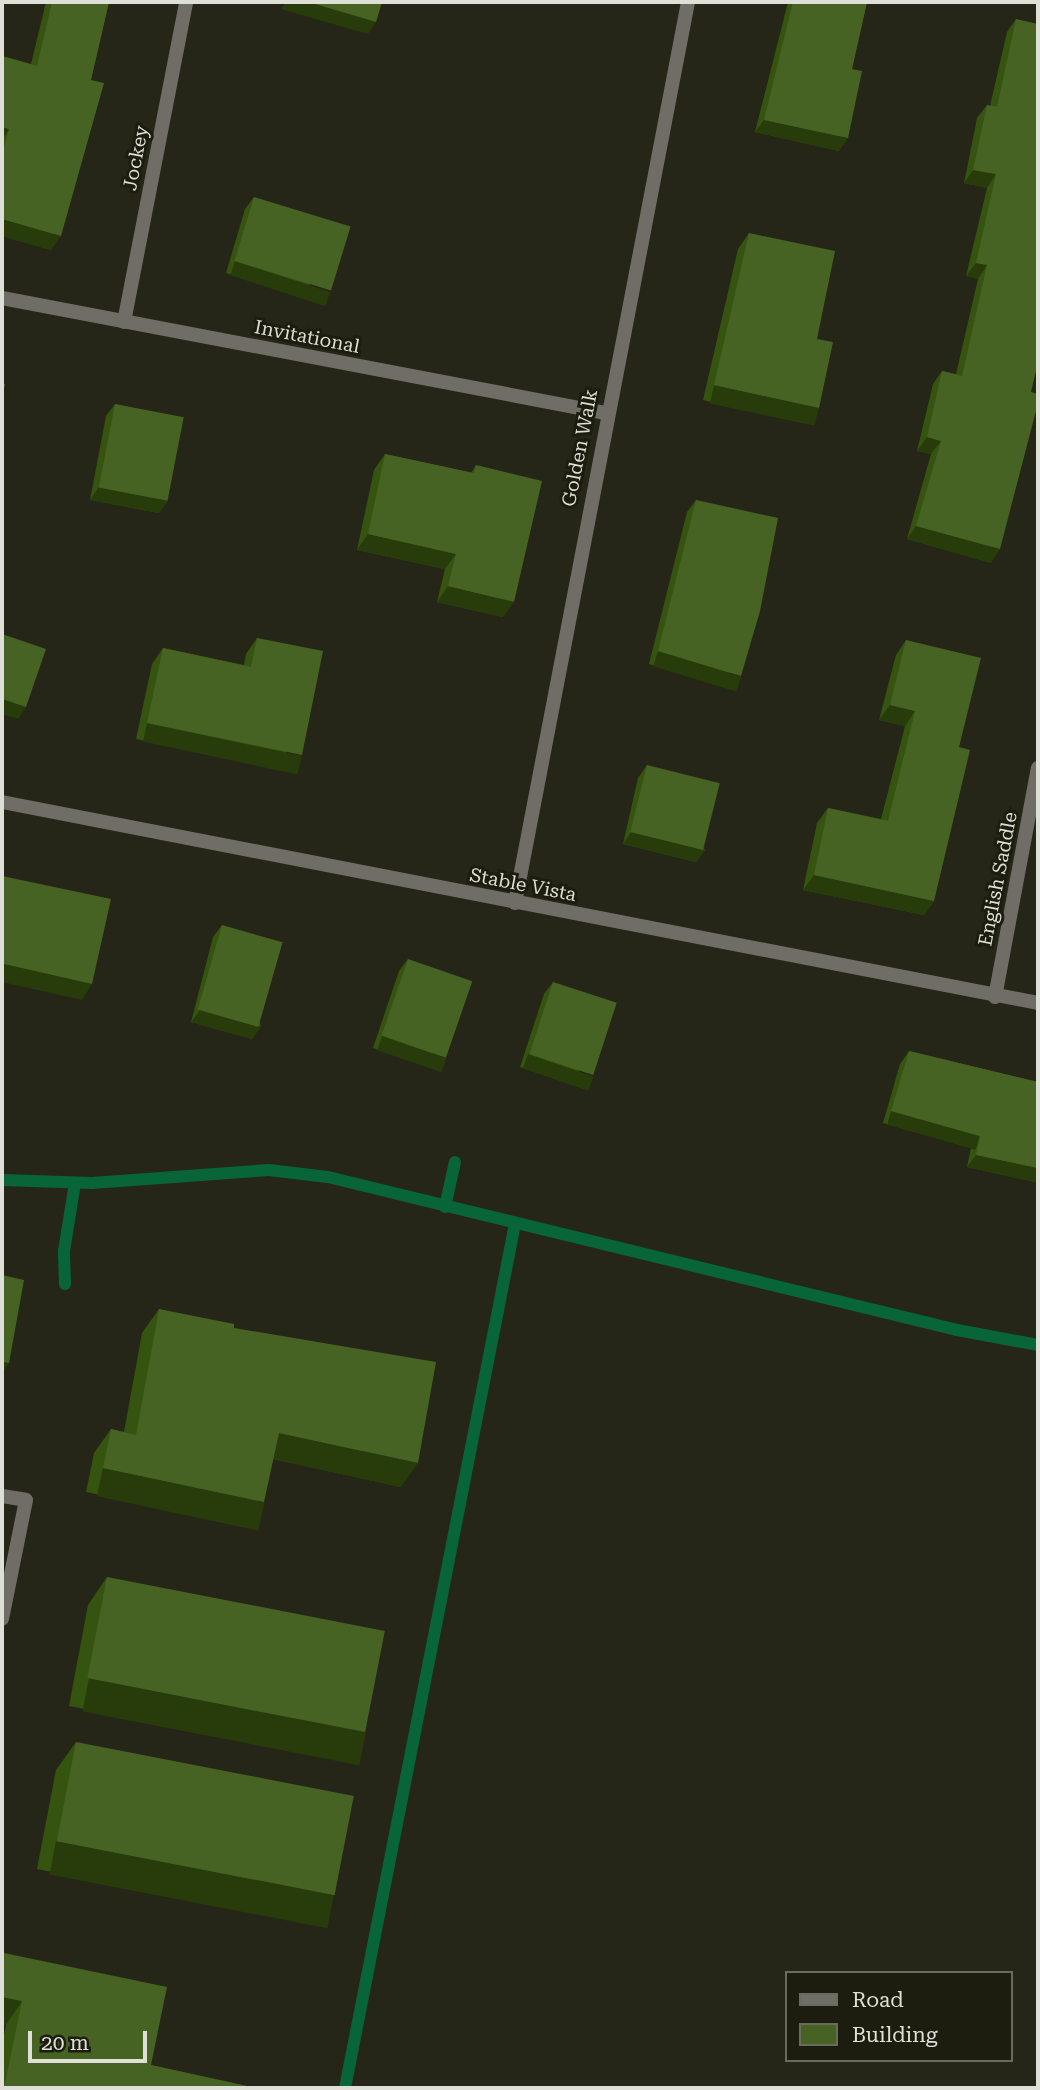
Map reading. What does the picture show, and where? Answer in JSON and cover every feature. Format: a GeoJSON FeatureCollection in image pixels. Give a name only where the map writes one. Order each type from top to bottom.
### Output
{"type":"FeatureCollection","features":[{"type":"Feature","properties":{"kind":"street","name":"Jockey"},"geometry":{"type":"LineString","coordinates":[[124,322],[186,2]]}},
{"type":"Feature","properties":{"kind":"street","name":"Golden Walk"},"geometry":{"type":"LineString","coordinates":[[515,903],[606,413],[688,2]]}},
{"type":"Feature","properties":{"kind":"street","name":"Invitational"},"geometry":{"type":"LineString","coordinates":[[2,298],[606,413]]}},
{"type":"Feature","properties":{"kind":"street","name":"English Saddle"},"geometry":{"type":"LineString","coordinates":[[995,997],[1038,768]]}},
{"type":"Feature","properties":{"kind":"street","name":"Stable Vista"},"geometry":{"type":"LineString","coordinates":[[2,802],[995,997],[1038,1003]]}},
{"type":"Feature","properties":{"kind":"street"},"geometry":{"type":"LineString","coordinates":[[2,1496],[26,1500],[2,1619]]}},
{"type":"Feature","properties":{"kind":"building"},"geometry":{"type":"Polygon","coordinates":[[[52,2],[109,2],[91,80],[104,83],[61,236],[2,219],[2,154],[9,129],[2,127],[2,56],[37,66],[52,2]]]}},
{"type":"Feature","properties":{"kind":"building"},"geometry":{"type":"Polygon","coordinates":[[[308,2],[382,2],[376,22],[308,2]]]}},
{"type":"Feature","properties":{"kind":"building"},"geometry":{"type":"Polygon","coordinates":[[[793,2],[867,2],[852,69],[862,71],[848,138],[764,120],[793,2]]]}},
{"type":"Feature","properties":{"kind":"building"},"geometry":{"type":"Polygon","coordinates":[[[1016,19],[1038,24],[1038,362],[1031,392],[1038,394],[1038,403],[1000,549],[916,526],[941,441],[927,437],[942,371],[962,376],[987,265],[976,263],[996,174],[973,170],[987,105],[997,107],[1016,19]]]}},
{"type":"Feature","properties":{"kind":"building"},"geometry":{"type":"Polygon","coordinates":[[[254,197],[351,227],[331,291],[234,261],[254,197]]]}},
{"type":"Feature","properties":{"kind":"building"},"geometry":{"type":"Polygon","coordinates":[[[749,233],[835,251],[817,339],[833,342],[819,408],[714,385],[749,233]]]}},
{"type":"Feature","properties":{"kind":"building"},"geometry":{"type":"Polygon","coordinates":[[[115,404],[184,417],[167,501],[99,487],[115,404]]]}},
{"type":"Feature","properties":{"kind":"building"},"geometry":{"type":"Polygon","coordinates":[[[385,454],[474,473],[476,465],[542,481],[514,602],[448,586],[456,554],[368,534],[385,454]]]}},
{"type":"Feature","properties":{"kind":"building"},"geometry":{"type":"Polygon","coordinates":[[[696,500],[778,518],[760,611],[741,676],[658,651],[696,500]]]}},
{"type":"Feature","properties":{"kind":"building"},"geometry":{"type":"Polygon","coordinates":[[[2,634],[46,649],[26,707],[2,699],[2,634]]]}},
{"type":"Feature","properties":{"kind":"building"},"geometry":{"type":"Polygon","coordinates":[[[257,638],[323,651],[302,755],[147,723],[163,648],[251,667],[257,638]]]}},
{"type":"Feature","properties":{"kind":"building"},"geometry":{"type":"Polygon","coordinates":[[[906,640],[981,658],[959,747],[970,750],[934,901],[814,875],[828,808],[888,821],[915,711],[890,705],[906,640]]]}},
{"type":"Feature","properties":{"kind":"building"},"geometry":{"type":"Polygon","coordinates":[[[647,765],[720,783],[703,850],[630,832],[647,765]]]}},
{"type":"Feature","properties":{"kind":"building"},"geometry":{"type":"Polygon","coordinates":[[[2,876],[111,899],[92,984],[4,964],[2,973],[2,876]]]}},
{"type":"Feature","properties":{"kind":"building"},"geometry":{"type":"Polygon","coordinates":[[[222,925],[283,942],[258,1027],[198,1010],[222,925]]]}},
{"type":"Feature","properties":{"kind":"building"},"geometry":{"type":"Polygon","coordinates":[[[408,959],[472,981],[446,1058],[382,1036],[408,959]]]}},
{"type":"Feature","properties":{"kind":"building"},"geometry":{"type":"Polygon","coordinates":[[[553,982],[617,1003],[593,1075],[530,1054],[553,982]]]}},
{"type":"Feature","properties":{"kind":"building"},"geometry":{"type":"Polygon","coordinates":[[[909,1051],[1038,1082],[1038,1168],[976,1155],[980,1136],[891,1111],[909,1051]]]}},
{"type":"Feature","properties":{"kind":"building"},"geometry":{"type":"Polygon","coordinates":[[[2,1275],[24,1280],[9,1363],[2,1362],[2,1275]]]}},
{"type":"Feature","properties":{"kind":"building"},"geometry":{"type":"Polygon","coordinates":[[[159,1309],[234,1324],[234,1328],[436,1362],[418,1463],[279,1433],[264,1502],[103,1468],[111,1429],[136,1435],[159,1309]]]}},
{"type":"Feature","properties":{"kind":"building"},"geometry":{"type":"Polygon","coordinates":[[[107,1577],[385,1631],[365,1732],[87,1678],[107,1577]]]}},
{"type":"Feature","properties":{"kind":"building"},"geometry":{"type":"Polygon","coordinates":[[[76,1742],[354,1796],[335,1895],[57,1841],[76,1742]]]}},
{"type":"Feature","properties":{"kind":"building"},"geometry":{"type":"Polygon","coordinates":[[[4,1953],[167,1987],[151,2065],[256,2088],[4,2088],[22,2001],[2,1997],[4,1953]]]}},
{"type":"Feature","properties":{"kind":"waterway"},"geometry":{"type":"LineString","coordinates":[[445,1207],[455,1162]]}},
{"type":"Feature","properties":{"kind":"waterway"},"geometry":{"type":"LineString","coordinates":[[2,1180],[92,1183],[269,1170],[328,1177],[957,1330],[1038,1345]]}},
{"type":"Feature","properties":{"kind":"waterway"},"geometry":{"type":"LineString","coordinates":[[65,1284],[64,1251],[75,1183]]}},
{"type":"Feature","properties":{"kind":"waterway"},"geometry":{"type":"LineString","coordinates":[[345,2088],[515,1224]]}}]}
